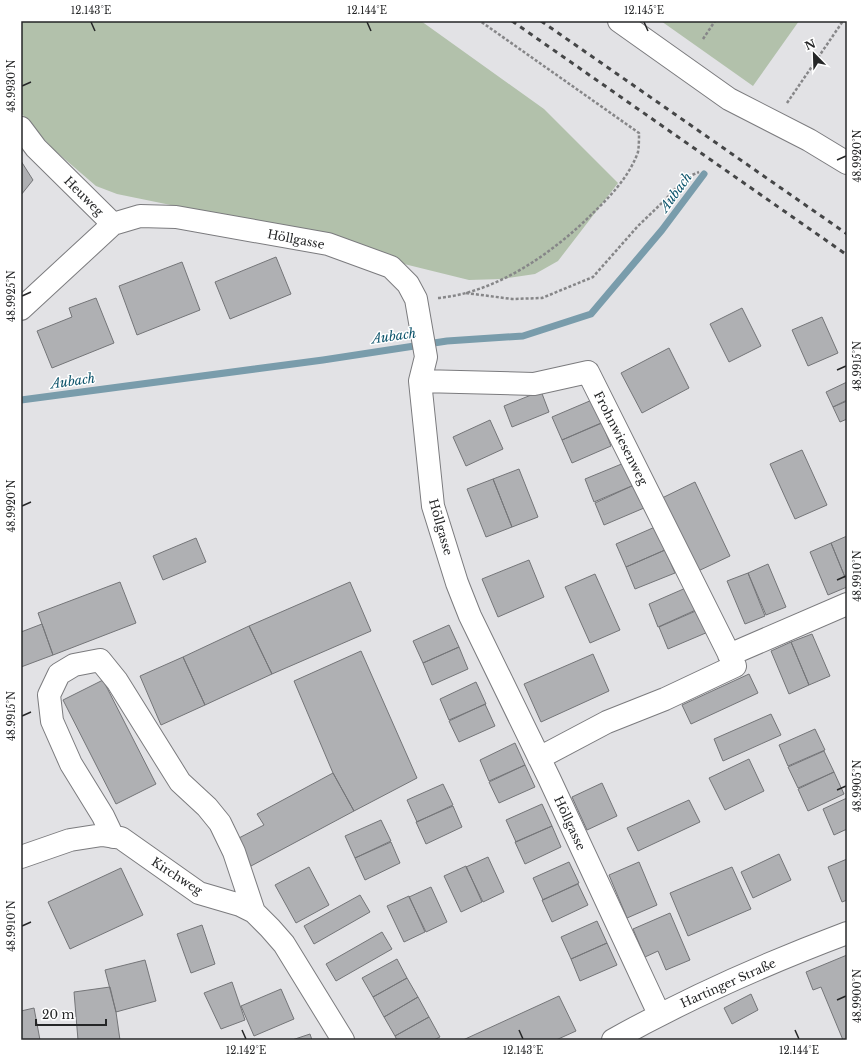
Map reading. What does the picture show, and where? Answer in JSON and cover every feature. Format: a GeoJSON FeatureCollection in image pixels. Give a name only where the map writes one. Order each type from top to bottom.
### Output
{"type":"FeatureCollection","features":[{"type":"Feature","properties":{"kind":"street"},"geometry":{"type":"LineString","coordinates":[[618,21],[729,99],[808,140],[847,163]]}},
{"type":"Feature","properties":{"kind":"street","name":"Heuweg"},"geometry":{"type":"LineString","coordinates":[[21,128],[36,148],[113,224],[21,309]]}},
{"type":"Feature","properties":{"kind":"street","name":"Höllgasse"},"geometry":{"type":"LineString","coordinates":[[113,224],[140,216],[176,217],[328,244],[391,267],[408,284],[416,299],[426,357],[420,381],[433,506],[457,583],[470,616],[539,758],[659,1014]]}},
{"type":"Feature","properties":{"kind":"street","name":"Frohnwiesenweg"},"geometry":{"type":"LineString","coordinates":[[420,381],[534,384],[588,372],[735,666],[665,699],[607,722],[539,758]]}},
{"type":"Feature","properties":{"kind":"street"},"geometry":{"type":"LineString","coordinates":[[729,655],[847,604]]}},
{"type":"Feature","properties":{"kind":"street"},"geometry":{"type":"LineString","coordinates":[[113,837],[103,816],[71,764],[52,722],[48,695],[59,674],[74,665],[100,660],[117,681],[180,782],[207,807],[220,823],[234,852],[254,912]]}},
{"type":"Feature","properties":{"kind":"street","name":"Kirchweg"},"geometry":{"type":"LineString","coordinates":[[21,857],[70,840],[102,835],[121,838],[199,893],[240,905],[254,912],[284,944],[343,1040]]}},
{"type":"Feature","properties":{"kind":"street","name":"Hartinger Straße"},"geometry":{"type":"LineString","coordinates":[[613,1040],[659,1014],[734,980],[847,933]]}},
{"type":"Feature","properties":{"kind":"path"},"geometry":{"type":"LineString","coordinates":[[416,299],[455,296],[466,293],[491,285],[536,261],[572,234],[608,198],[627,174],[638,151],[639,133],[480,21]]}},
{"type":"Feature","properties":{"kind":"path"},"geometry":{"type":"LineString","coordinates":[[703,39],[714,21]]}},
{"type":"Feature","properties":{"kind":"path"},"geometry":{"type":"LineString","coordinates":[[786,105],[843,21]]}},
{"type":"Feature","properties":{"kind":"path"},"geometry":{"type":"LineString","coordinates":[[466,293],[512,299],[542,298],[593,277],[638,226],[685,178],[699,172]]}},
{"type":"Feature","properties":{"kind":"green space"},"geometry":{"type":"Polygon","coordinates":[[[21,21],[421,21],[544,109],[618,183],[558,261],[535,274],[502,279],[469,280],[396,262],[331,238],[117,194],[96,186],[53,149],[21,113],[21,21]]]}},
{"type":"Feature","properties":{"kind":"green space"},"geometry":{"type":"Polygon","coordinates":[[[661,21],[799,21],[753,86],[661,21]]]}},
{"type":"Feature","properties":{"kind":"building"},"geometry":{"type":"Polygon","coordinates":[[[21,161],[33,180],[21,195],[21,161]]]}},
{"type":"Feature","properties":{"kind":"building"},"geometry":{"type":"Polygon","coordinates":[[[276,257],[291,294],[230,319],[215,282],[276,257]]]}},
{"type":"Feature","properties":{"kind":"building"},"geometry":{"type":"Polygon","coordinates":[[[182,262],[200,310],[137,335],[119,286],[182,262]]]}},
{"type":"Feature","properties":{"kind":"building"},"geometry":{"type":"Polygon","coordinates":[[[96,298],[114,343],[52,368],[37,331],[72,317],[69,308],[96,298]]]}},
{"type":"Feature","properties":{"kind":"building"},"geometry":{"type":"Polygon","coordinates":[[[742,308],[761,346],[729,362],[710,324],[742,308]]]}},
{"type":"Feature","properties":{"kind":"building"},"geometry":{"type":"Polygon","coordinates":[[[822,317],[838,353],[808,366],[792,330],[822,317]]]}},
{"type":"Feature","properties":{"kind":"building"},"geometry":{"type":"Polygon","coordinates":[[[669,348],[689,388],[642,413],[621,373],[669,348]]]}},
{"type":"Feature","properties":{"kind":"building"},"geometry":{"type":"Polygon","coordinates":[[[847,382],[847,400],[833,407],[826,392],[847,382]]]}},
{"type":"Feature","properties":{"kind":"building"},"geometry":{"type":"Polygon","coordinates":[[[541,391],[549,412],[512,427],[504,406],[541,391]]]}},
{"type":"Feature","properties":{"kind":"building"},"geometry":{"type":"Polygon","coordinates":[[[592,400],[601,423],[562,440],[552,417],[592,400]]]}},
{"type":"Feature","properties":{"kind":"building"},"geometry":{"type":"Polygon","coordinates":[[[847,401],[847,419],[840,422],[833,407],[847,401]]]}},
{"type":"Feature","properties":{"kind":"building"},"geometry":{"type":"Polygon","coordinates":[[[490,420],[503,449],[466,466],[453,437],[490,420]]]}},
{"type":"Feature","properties":{"kind":"building"},"geometry":{"type":"Polygon","coordinates":[[[602,423],[611,446],[572,463],[562,440],[602,423]]]}},
{"type":"Feature","properties":{"kind":"building"},"geometry":{"type":"Polygon","coordinates":[[[802,450],[827,505],[795,519],[770,464],[802,450]]]}},
{"type":"Feature","properties":{"kind":"building"},"geometry":{"type":"Polygon","coordinates":[[[624,463],[634,485],[594,502],[585,479],[624,463]]]}},
{"type":"Feature","properties":{"kind":"building"},"geometry":{"type":"Polygon","coordinates":[[[519,469],[538,517],[512,527],[493,479],[519,469]]]}},
{"type":"Feature","properties":{"kind":"building"},"geometry":{"type":"Polygon","coordinates":[[[493,479],[512,527],[486,537],[467,489],[493,479]]]}},
{"type":"Feature","properties":{"kind":"building"},"geometry":{"type":"Polygon","coordinates":[[[695,482],[730,556],[696,572],[660,499],[695,482]]]}},
{"type":"Feature","properties":{"kind":"building"},"geometry":{"type":"Polygon","coordinates":[[[634,485],[644,508],[604,525],[595,503],[634,485]]]}},
{"type":"Feature","properties":{"kind":"building"},"geometry":{"type":"Polygon","coordinates":[[[655,527],[665,550],[626,567],[616,544],[655,527]]]}},
{"type":"Feature","properties":{"kind":"building"},"geometry":{"type":"Polygon","coordinates":[[[847,536],[847,582],[831,543],[847,536]]]}},
{"type":"Feature","properties":{"kind":"building"},"geometry":{"type":"Polygon","coordinates":[[[196,538],[206,562],[163,580],[153,556],[196,538]]]}},
{"type":"Feature","properties":{"kind":"building"},"geometry":{"type":"Polygon","coordinates":[[[831,543],[847,582],[847,587],[828,595],[810,552],[831,543]]]}},
{"type":"Feature","properties":{"kind":"building"},"geometry":{"type":"Polygon","coordinates":[[[665,550],[675,573],[635,589],[626,567],[665,550]]]}},
{"type":"Feature","properties":{"kind":"building"},"geometry":{"type":"Polygon","coordinates":[[[529,560],[544,597],[498,617],[482,579],[529,560]]]}},
{"type":"Feature","properties":{"kind":"building"},"geometry":{"type":"Polygon","coordinates":[[[768,564],[786,607],[766,615],[748,573],[768,564]]]}},
{"type":"Feature","properties":{"kind":"building"},"geometry":{"type":"Polygon","coordinates":[[[748,573],[765,616],[745,624],[727,581],[748,573]]]}},
{"type":"Feature","properties":{"kind":"building"},"geometry":{"type":"Polygon","coordinates":[[[595,574],[620,630],[590,643],[565,587],[595,574]]]}},
{"type":"Feature","properties":{"kind":"building"},"geometry":{"type":"Polygon","coordinates":[[[120,582],[136,623],[53,655],[38,613],[120,582]]]}},
{"type":"Feature","properties":{"kind":"building"},"geometry":{"type":"Polygon","coordinates":[[[350,582],[371,631],[272,674],[249,626],[350,582]]]}},
{"type":"Feature","properties":{"kind":"building"},"geometry":{"type":"Polygon","coordinates":[[[688,587],[698,609],[658,627],[649,604],[688,587]]]}},
{"type":"Feature","properties":{"kind":"building"},"geometry":{"type":"Polygon","coordinates":[[[698,610],[708,632],[668,649],[659,627],[698,610]]]}},
{"type":"Feature","properties":{"kind":"building"},"geometry":{"type":"Polygon","coordinates":[[[42,624],[53,655],[21,667],[21,632],[42,624]]]}},
{"type":"Feature","properties":{"kind":"building"},"geometry":{"type":"Polygon","coordinates":[[[449,625],[459,647],[423,663],[413,641],[449,625]]]}},
{"type":"Feature","properties":{"kind":"building"},"geometry":{"type":"Polygon","coordinates":[[[249,626],[272,674],[205,705],[183,657],[249,626]]]}},
{"type":"Feature","properties":{"kind":"building"},"geometry":{"type":"Polygon","coordinates":[[[812,634],[830,676],[809,685],[791,642],[812,634]]]}},
{"type":"Feature","properties":{"kind":"building"},"geometry":{"type":"Polygon","coordinates":[[[791,642],[809,685],[789,694],[771,651],[791,642]]]}},
{"type":"Feature","properties":{"kind":"building"},"geometry":{"type":"Polygon","coordinates":[[[459,647],[468,669],[432,685],[423,663],[459,647]]]}},
{"type":"Feature","properties":{"kind":"building"},"geometry":{"type":"Polygon","coordinates":[[[361,651],[417,778],[354,811],[333,773],[294,681],[361,651]]]}},
{"type":"Feature","properties":{"kind":"building"},"geometry":{"type":"Polygon","coordinates":[[[593,654],[609,691],[541,722],[524,684],[593,654]]]}},
{"type":"Feature","properties":{"kind":"building"},"geometry":{"type":"Polygon","coordinates":[[[183,657],[205,705],[161,725],[140,676],[183,657]]]}},
{"type":"Feature","properties":{"kind":"building"},"geometry":{"type":"Polygon","coordinates":[[[749,674],[758,693],[691,724],[682,705],[749,674]]]}},
{"type":"Feature","properties":{"kind":"building"},"geometry":{"type":"Polygon","coordinates":[[[103,680],[156,784],[116,804],[63,700],[103,680]]]}},
{"type":"Feature","properties":{"kind":"building"},"geometry":{"type":"Polygon","coordinates":[[[476,682],[486,704],[449,720],[440,699],[476,682]]]}},
{"type":"Feature","properties":{"kind":"building"},"geometry":{"type":"Polygon","coordinates":[[[485,704],[495,726],[459,742],[449,721],[485,704]]]}},
{"type":"Feature","properties":{"kind":"building"},"geometry":{"type":"Polygon","coordinates":[[[771,714],[781,735],[723,761],[714,739],[771,714]]]}},
{"type":"Feature","properties":{"kind":"building"},"geometry":{"type":"Polygon","coordinates":[[[815,729],[825,750],[788,766],[779,745],[815,729]]]}},
{"type":"Feature","properties":{"kind":"building"},"geometry":{"type":"Polygon","coordinates":[[[515,743],[525,765],[489,781],[480,760],[515,743]]]}},
{"type":"Feature","properties":{"kind":"building"},"geometry":{"type":"Polygon","coordinates":[[[824,751],[834,772],[798,788],[788,767],[824,751]]]}},
{"type":"Feature","properties":{"kind":"building"},"geometry":{"type":"Polygon","coordinates":[[[749,759],[764,791],[725,810],[709,778],[749,759]]]}},
{"type":"Feature","properties":{"kind":"building"},"geometry":{"type":"Polygon","coordinates":[[[525,765],[535,787],[499,803],[489,782],[525,765]]]}},
{"type":"Feature","properties":{"kind":"building"},"geometry":{"type":"Polygon","coordinates":[[[834,772],[844,794],[808,811],[798,789],[834,772]]]}},
{"type":"Feature","properties":{"kind":"building"},"geometry":{"type":"Polygon","coordinates":[[[333,773],[354,811],[251,866],[237,839],[264,825],[257,814],[333,773]]]}},
{"type":"Feature","properties":{"kind":"building"},"geometry":{"type":"Polygon","coordinates":[[[602,783],[617,816],[587,830],[572,797],[602,783]]]}},
{"type":"Feature","properties":{"kind":"building"},"geometry":{"type":"Polygon","coordinates":[[[443,784],[453,805],[417,822],[407,800],[443,784]]]}},
{"type":"Feature","properties":{"kind":"building"},"geometry":{"type":"Polygon","coordinates":[[[847,798],[847,829],[834,835],[823,809],[847,798]]]}},
{"type":"Feature","properties":{"kind":"building"},"geometry":{"type":"Polygon","coordinates":[[[689,800],[700,822],[638,851],[627,828],[689,800]]]}},
{"type":"Feature","properties":{"kind":"building"},"geometry":{"type":"Polygon","coordinates":[[[542,804],[552,826],[516,842],[506,820],[542,804]]]}},
{"type":"Feature","properties":{"kind":"building"},"geometry":{"type":"Polygon","coordinates":[[[453,806],[462,827],[426,844],[416,822],[453,806]]]}},
{"type":"Feature","properties":{"kind":"building"},"geometry":{"type":"Polygon","coordinates":[[[381,820],[391,841],[355,858],[345,836],[381,820]]]}},
{"type":"Feature","properties":{"kind":"building"},"geometry":{"type":"Polygon","coordinates":[[[552,826],[561,847],[525,864],[515,842],[552,826]]]}},
{"type":"Feature","properties":{"kind":"building"},"geometry":{"type":"Polygon","coordinates":[[[391,842],[400,863],[365,880],[355,858],[391,842]]]}},
{"type":"Feature","properties":{"kind":"building"},"geometry":{"type":"Polygon","coordinates":[[[779,854],[791,880],[753,898],[741,872],[779,854]]]}},
{"type":"Feature","properties":{"kind":"building"},"geometry":{"type":"Polygon","coordinates":[[[488,857],[504,892],[483,902],[466,867],[488,857]]]}},
{"type":"Feature","properties":{"kind":"building"},"geometry":{"type":"Polygon","coordinates":[[[847,859],[847,900],[842,902],[828,867],[847,859]]]}},
{"type":"Feature","properties":{"kind":"building"},"geometry":{"type":"Polygon","coordinates":[[[569,862],[579,883],[543,900],[533,878],[569,862]]]}},
{"type":"Feature","properties":{"kind":"building"},"geometry":{"type":"Polygon","coordinates":[[[639,862],[657,905],[627,918],[609,875],[639,862]]]}},
{"type":"Feature","properties":{"kind":"building"},"geometry":{"type":"Polygon","coordinates":[[[466,866],[482,902],[461,912],[444,876],[466,866]]]}},
{"type":"Feature","properties":{"kind":"building"},"geometry":{"type":"Polygon","coordinates":[[[309,867],[329,905],[296,923],[275,885],[309,867]]]}},
{"type":"Feature","properties":{"kind":"building"},"geometry":{"type":"Polygon","coordinates":[[[732,867],[751,909],[688,936],[670,893],[732,867]]]}},
{"type":"Feature","properties":{"kind":"building"},"geometry":{"type":"Polygon","coordinates":[[[121,868],[143,915],[70,949],[48,902],[121,868]]]}},
{"type":"Feature","properties":{"kind":"building"},"geometry":{"type":"Polygon","coordinates":[[[578,884],[588,905],[552,922],[542,900],[578,884]]]}},
{"type":"Feature","properties":{"kind":"building"},"geometry":{"type":"Polygon","coordinates":[[[431,887],[447,922],[426,932],[409,897],[431,887]]]}},
{"type":"Feature","properties":{"kind":"building"},"geometry":{"type":"Polygon","coordinates":[[[360,895],[370,912],[314,944],[304,926],[360,895]]]}},
{"type":"Feature","properties":{"kind":"building"},"geometry":{"type":"Polygon","coordinates":[[[409,896],[425,932],[404,942],[387,906],[409,896]]]}},
{"type":"Feature","properties":{"kind":"building"},"geometry":{"type":"Polygon","coordinates":[[[670,913],[690,960],[666,970],[658,951],[645,957],[633,929],[670,913]]]}},
{"type":"Feature","properties":{"kind":"building"},"geometry":{"type":"Polygon","coordinates":[[[597,921],[607,943],[571,959],[561,937],[597,921]]]}},
{"type":"Feature","properties":{"kind":"building"},"geometry":{"type":"Polygon","coordinates":[[[202,925],[215,964],[191,973],[177,934],[202,925]]]}},
{"type":"Feature","properties":{"kind":"building"},"geometry":{"type":"Polygon","coordinates":[[[382,932],[392,949],[336,981],[326,964],[382,932]]]}},
{"type":"Feature","properties":{"kind":"building"},"geometry":{"type":"Polygon","coordinates":[[[607,943],[617,965],[580,981],[571,959],[607,943]]]}},
{"type":"Feature","properties":{"kind":"building"},"geometry":{"type":"Polygon","coordinates":[[[847,955],[847,1040],[843,1040],[821,987],[813,990],[806,972],[847,955]]]}},
{"type":"Feature","properties":{"kind":"building"},"geometry":{"type":"Polygon","coordinates":[[[397,959],[407,978],[373,997],[362,978],[397,959]]]}},
{"type":"Feature","properties":{"kind":"building"},"geometry":{"type":"Polygon","coordinates":[[[145,960],[156,1001],[116,1012],[105,970],[145,960]]]}},
{"type":"Feature","properties":{"kind":"building"},"geometry":{"type":"Polygon","coordinates":[[[407,978],[418,997],[384,1017],[373,997],[407,978]]]}},
{"type":"Feature","properties":{"kind":"building"},"geometry":{"type":"Polygon","coordinates":[[[232,982],[245,1020],[221,1029],[204,993],[232,982]]]}},
{"type":"Feature","properties":{"kind":"building"},"geometry":{"type":"Polygon","coordinates":[[[110,987],[116,1012],[120,1040],[78,1040],[74,992],[110,987]]]}},
{"type":"Feature","properties":{"kind":"building"},"geometry":{"type":"Polygon","coordinates":[[[281,989],[294,1019],[254,1036],[241,1006],[281,989]]]}},
{"type":"Feature","properties":{"kind":"building"},"geometry":{"type":"Polygon","coordinates":[[[751,994],[758,1010],[732,1024],[724,1008],[751,994]]]}},
{"type":"Feature","properties":{"kind":"building"},"geometry":{"type":"Polygon","coordinates":[[[559,996],[576,1031],[556,1040],[463,1040],[559,996]]]}},
{"type":"Feature","properties":{"kind":"building"},"geometry":{"type":"Polygon","coordinates":[[[418,997],[429,1017],[395,1036],[384,1017],[418,997]]]}},
{"type":"Feature","properties":{"kind":"building"},"geometry":{"type":"Polygon","coordinates":[[[34,1008],[40,1040],[21,1040],[21,1011],[34,1008]]]}},
{"type":"Feature","properties":{"kind":"building"},"geometry":{"type":"Polygon","coordinates":[[[429,1017],[440,1037],[434,1040],[397,1040],[395,1036],[429,1017]]]}},
{"type":"Feature","properties":{"kind":"building"},"geometry":{"type":"Polygon","coordinates":[[[310,1034],[312,1040],[292,1040],[310,1034]]]}},
{"type":"Feature","properties":{"kind":"waterway","name":"Aubach"},"geometry":{"type":"LineString","coordinates":[[21,400],[323,360],[447,341],[523,336],[591,314],[662,230],[704,174]]}},
{"type":"Feature","properties":{"kind":"railway"},"geometry":{"type":"LineString","coordinates":[[512,21],[847,255]]}},
{"type":"Feature","properties":{"kind":"railway"},"geometry":{"type":"LineString","coordinates":[[541,21],[847,234]]}}]}
